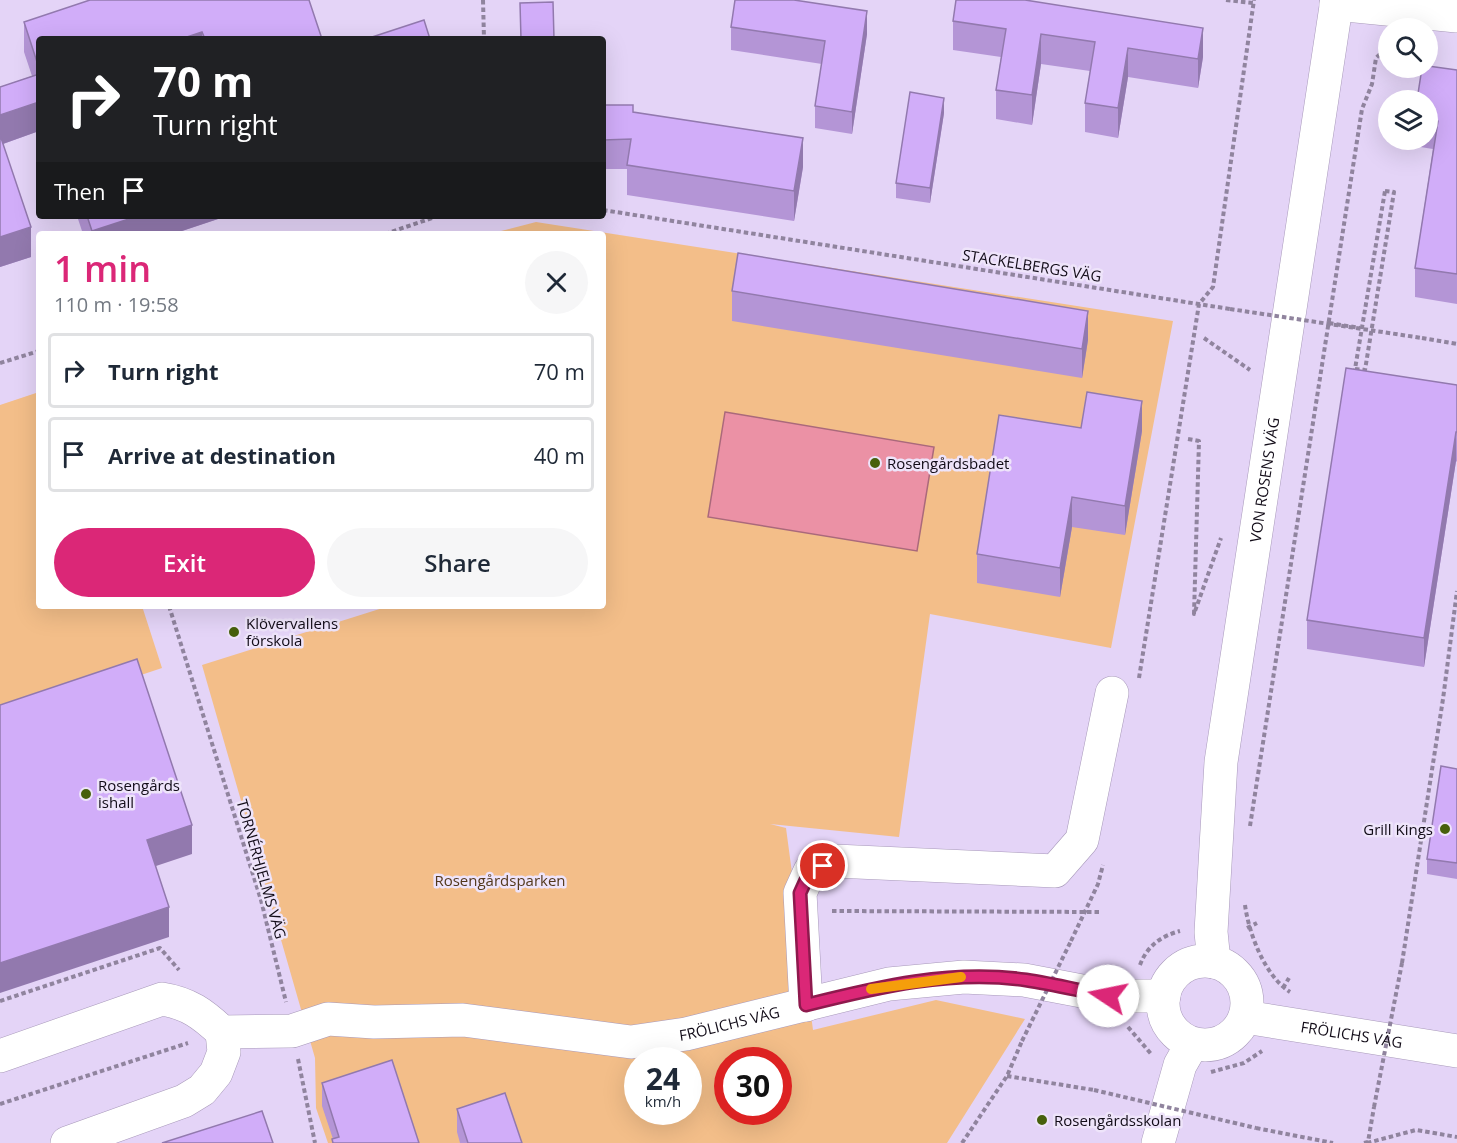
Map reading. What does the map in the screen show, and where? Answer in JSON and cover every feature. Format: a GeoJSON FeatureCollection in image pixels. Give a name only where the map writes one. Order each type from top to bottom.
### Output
{"type":"FeatureCollection","features":[{"type":"Feature","properties":{"kind":"street"},"geometry":{"type":"LineString","coordinates":[[1337,2],[1457,16]]}},
{"type":"Feature","properties":{"kind":"street","name":"VON ROSENS VÄG"},"geometry":{"type":"LineString","coordinates":[[1214,962],[1212,932],[1221,762],[1337,2]]}},
{"type":"Feature","properties":{"kind":"street"},"geometry":{"type":"LineString","coordinates":[[806,1005],[800,893],[810,871],[835,861],[1054,871],[1082,840],[1125,690]]}},
{"type":"Feature","properties":{"kind":"street"},"geometry":{"type":"LineString","coordinates":[[1214,962],[1228,967],[1242,983],[1248,1003],[1245,1017],[1237,1031],[1224,1041],[1209,1046],[1192,1044],[1179,1036],[1169,1025],[1164,1011],[1164,996],[1168,983],[1176,972],[1188,965],[1214,962]]}},
{"type":"Feature","properties":{"kind":"street","name":"FRÖLICHS VÄG"},"geometry":{"type":"LineString","coordinates":[[292,1031],[328,1019],[374,1022],[463,1020],[631,1042],[686,1034],[889,984],[964,977],[1024,980],[1108,996],[1164,996]]}},
{"type":"Feature","properties":{"kind":"street"},"geometry":{"type":"LineString","coordinates":[[0,1056],[162,999],[182,1002],[203,1014],[222,1032],[224,1052],[216,1073],[202,1090],[184,1101],[67,1143]]}},
{"type":"Feature","properties":{"kind":"street","name":"FRÖLICHS VÄG"},"geometry":{"type":"LineString","coordinates":[[1245,1017],[1457,1051]]}},
{"type":"Feature","properties":{"kind":"street"},"geometry":{"type":"LineString","coordinates":[[222,1032],[292,1031]]}},
{"type":"Feature","properties":{"kind":"street"},"geometry":{"type":"LineString","coordinates":[[1158,1143],[1180,1065],[1192,1044]]}},
{"type":"Feature","properties":{"kind":"path"},"geometry":{"type":"LineString","coordinates":[[483,0],[484,36]]}},
{"type":"Feature","properties":{"kind":"path"},"geometry":{"type":"LineString","coordinates":[[1125,690],[1199,304],[1213,287],[1254,1],[1226,0]]}},
{"type":"Feature","properties":{"kind":"path"},"geometry":{"type":"LineString","coordinates":[[1389,18],[1390,9]]}},
{"type":"Feature","properties":{"kind":"path"},"geometry":{"type":"LineString","coordinates":[[1249,834],[1362,109],[1372,84],[1378,56]]}},
{"type":"Feature","properties":{"kind":"path"},"geometry":{"type":"LineString","coordinates":[[1385,191],[1394,192],[1365,370],[1355,369],[1361,328],[1385,191]]}},
{"type":"Feature","properties":{"kind":"path","name":"STACKELBERGS VÄG"},"geometry":{"type":"LineString","coordinates":[[606,210],[1457,344]]}},
{"type":"Feature","properties":{"kind":"path"},"geometry":{"type":"LineString","coordinates":[[395,231],[429,219]]}},
{"type":"Feature","properties":{"kind":"path"},"geometry":{"type":"LineString","coordinates":[[1329,323],[1361,328]]}},
{"type":"Feature","properties":{"kind":"path"},"geometry":{"type":"LineString","coordinates":[[1204,338],[1248,369]]}},
{"type":"Feature","properties":{"kind":"path"},"geometry":{"type":"LineString","coordinates":[[0,363],[36,352]]}},
{"type":"Feature","properties":{"kind":"path"},"geometry":{"type":"LineString","coordinates":[[1188,439],[1199,441],[1194,614],[1221,538]]}},
{"type":"Feature","properties":{"kind":"path"},"geometry":{"type":"LineString","coordinates":[[1457,591],[1443,699],[1402,963],[1366,1143],[1416,1130],[1457,1137]]}},
{"type":"Feature","properties":{"kind":"path","name":"TORNÉRHJELMS VÄG"},"geometry":{"type":"LineString","coordinates":[[170,609],[261,900],[292,1031],[315,1143]]}},
{"type":"Feature","properties":{"kind":"path"},"geometry":{"type":"LineString","coordinates":[[962,1143],[1007,1076],[1098,884],[1104,861]]}},
{"type":"Feature","properties":{"kind":"path"},"geometry":{"type":"LineString","coordinates":[[1245,897],[1249,928],[1267,964],[1283,988],[1296,996]]}},
{"type":"Feature","properties":{"kind":"path"},"geometry":{"type":"LineString","coordinates":[[801,911],[1099,912]]}},
{"type":"Feature","properties":{"kind":"path"},"geometry":{"type":"LineString","coordinates":[[1249,928],[1257,924]]}},
{"type":"Feature","properties":{"kind":"path"},"geometry":{"type":"LineString","coordinates":[[1283,988],[1289,978]]}},
{"type":"Feature","properties":{"kind":"path"},"geometry":{"type":"LineString","coordinates":[[1387,1017],[1398,1018]]}},
{"type":"Feature","properties":{"kind":"path"},"geometry":{"type":"LineString","coordinates":[[0,1104],[222,1032]]}},
{"type":"Feature","properties":{"kind":"path"},"geometry":{"type":"LineString","coordinates":[[1007,1076],[1094,1090],[1256,1128],[1333,1143]]}},
{"type":"Feature","properties":{"kind":"green space"},"geometry":{"type":"Polygon","coordinates":[[[536,222],[594,231],[501,231],[536,222]]]}},
{"type":"Feature","properties":{"kind":"green space","name":"Rosengårdsparken"},"geometry":{"type":"Polygon","coordinates":[[[606,233],[1173,321],[1111,648],[930,614],[899,837],[770,824],[786,828],[813,1030],[936,1000],[1025,1019],[947,1143],[328,1143],[316,1108],[315,1058],[202,665],[379,609],[606,609],[606,233]]]}},
{"type":"Feature","properties":{"kind":"green space"},"geometry":{"type":"Polygon","coordinates":[[[36,393],[36,609],[143,609],[162,668],[0,722],[0,405],[36,393]]]}},
{"type":"Feature","properties":{"kind":"shaded area"},"geometry":{"type":"Polygon","coordinates":[[[725,412],[934,447],[917,551],[708,517],[725,412]]]}},
{"type":"Feature","properties":{"kind":"building"},"geometry":{"type":"Polygon","coordinates":[[[90,0],[309,0],[321,36],[204,36],[202,32],[190,36],[36,36],[36,59],[24,22],[90,0]]]}},
{"type":"Feature","properties":{"kind":"building"},"geometry":{"type":"Polygon","coordinates":[[[735,0],[794,0],[867,11],[852,112],[815,106],[825,41],[731,27],[735,0]]]}},
{"type":"Feature","properties":{"kind":"building"},"geometry":{"type":"Polygon","coordinates":[[[956,0],[1025,0],[1203,28],[1198,59],[1128,48],[1118,108],[1085,103],[1095,42],[1041,34],[1032,95],[996,90],[1006,29],[953,21],[956,0]]]}},
{"type":"Feature","properties":{"kind":"building"},"geometry":{"type":"Polygon","coordinates":[[[553,2],[554,36],[521,36],[520,3],[553,2]]]}},
{"type":"Feature","properties":{"kind":"building"},"geometry":{"type":"Polygon","coordinates":[[[424,20],[429,36],[375,36],[424,20]]]}},
{"type":"Feature","properties":{"kind":"building"},"geometry":{"type":"Polygon","coordinates":[[[1438,67],[1457,70],[1457,274],[1415,268],[1433,150],[1438,150],[1438,90],[1419,90],[1420,78],[1438,78],[1438,67]]]}},
{"type":"Feature","properties":{"kind":"building"},"geometry":{"type":"Polygon","coordinates":[[[36,75],[36,103],[0,115],[0,87],[36,75]]]}},
{"type":"Feature","properties":{"kind":"building"},"geometry":{"type":"Polygon","coordinates":[[[910,92],[944,98],[930,188],[896,183],[910,92]]]}},
{"type":"Feature","properties":{"kind":"building"},"geometry":{"type":"Polygon","coordinates":[[[606,105],[633,105],[633,112],[803,138],[794,191],[627,165],[631,139],[606,140],[606,105]]]}},
{"type":"Feature","properties":{"kind":"building"},"geometry":{"type":"Polygon","coordinates":[[[0,135],[31,227],[0,237],[0,135]]]}},
{"type":"Feature","properties":{"kind":"building"},"geometry":{"type":"Polygon","coordinates":[[[88,219],[129,219],[92,231],[88,219]]]}},
{"type":"Feature","properties":{"kind":"building"},"geometry":{"type":"Polygon","coordinates":[[[738,253],[1088,311],[1082,349],[732,291],[738,253]]]}},
{"type":"Feature","properties":{"kind":"building"},"geometry":{"type":"Polygon","coordinates":[[[1346,368],[1457,385],[1457,432],[1424,638],[1307,620],[1346,368]]]}},
{"type":"Feature","properties":{"kind":"building"},"geometry":{"type":"Polygon","coordinates":[[[1087,392],[1142,401],[1125,506],[1072,497],[1060,568],[977,554],[999,415],[1081,428],[1087,392]]]}},
{"type":"Feature","properties":{"kind":"building","name":"Rosengårds ishall"},"geometry":{"type":"Polygon","coordinates":[[[137,659],[192,825],[147,840],[169,907],[0,963],[0,705],[137,659]]]}},
{"type":"Feature","properties":{"kind":"building","name":"Grill Kings"},"geometry":{"type":"Polygon","coordinates":[[[1441,766],[1457,769],[1457,863],[1427,859],[1441,766]]]}},
{"type":"Feature","properties":{"kind":"building"},"geometry":{"type":"Polygon","coordinates":[[[392,1060],[419,1143],[333,1143],[332,1139],[339,1137],[322,1083],[392,1060]]]}},
{"type":"Feature","properties":{"kind":"building"},"geometry":{"type":"Polygon","coordinates":[[[505,1093],[522,1143],[468,1143],[457,1109],[505,1093]]]}},
{"type":"Feature","properties":{"kind":"building"},"geometry":{"type":"Polygon","coordinates":[[[262,1111],[273,1143],[162,1143],[262,1111]]]}},
{"type":"Feature","properties":{"kind":"slow traffic"},"geometry":{"type":"LineString","coordinates":[[871,989],[889,984],[961,977]]}},
{"type":"Feature","properties":{"kind":"place","name":"Rosengårdsbadet"},"geometry":{"type":"Point","coordinates":[875,463]}},
{"type":"Feature","properties":{"kind":"place","name":"Klövervallens förskola"},"geometry":{"type":"Point","coordinates":[234,632]}},
{"type":"Feature","properties":{"kind":"place","name":"Rosengårds ishall"},"geometry":{"type":"Point","coordinates":[86,794]}},
{"type":"Feature","properties":{"kind":"place","name":"Grill Kings"},"geometry":{"type":"Point","coordinates":[1445,829]}},
{"type":"Feature","properties":{"kind":"place","name":"Rosengårdsskolan"},"geometry":{"type":"Point","coordinates":[1042,1120]}},
{"type":"Feature","properties":{"kind":"route"},"geometry":{"type":"LineString","coordinates":[[823,866],[810,871],[800,893],[806,1005],[889,984],[964,977],[1024,980],[1108,996]]}}]}
